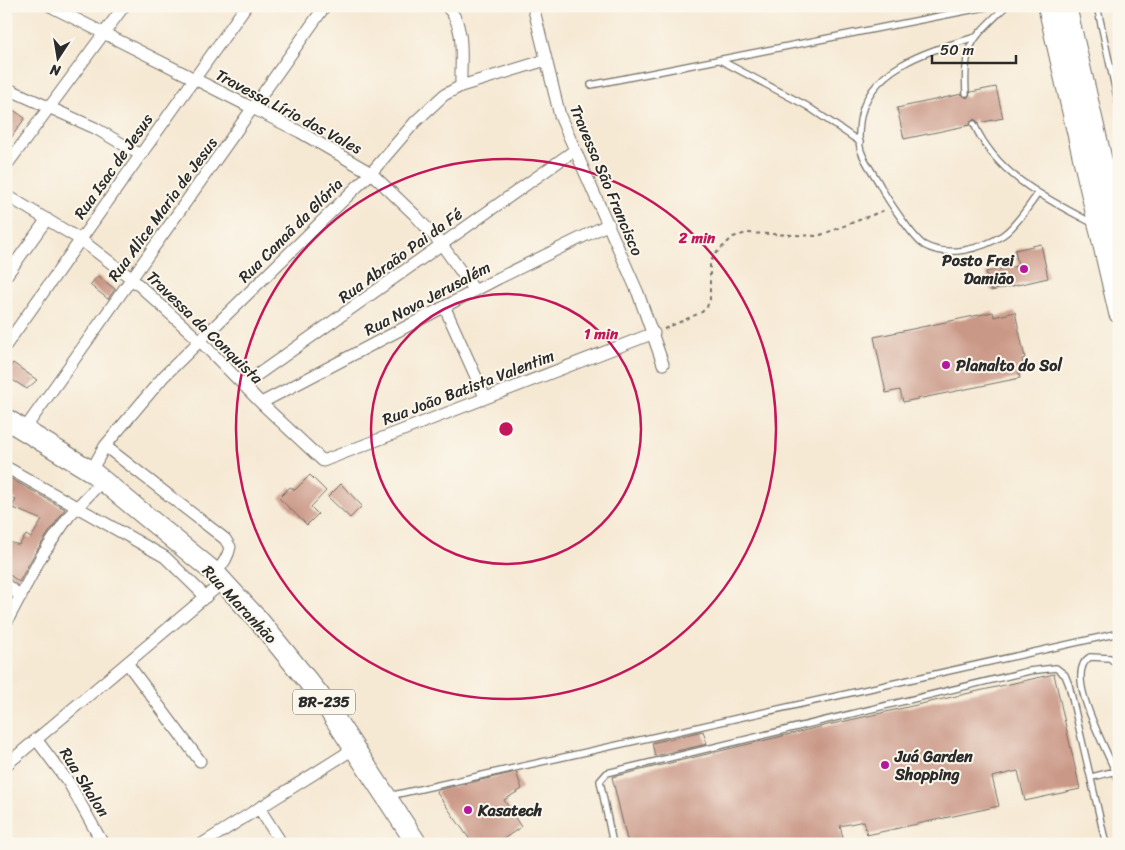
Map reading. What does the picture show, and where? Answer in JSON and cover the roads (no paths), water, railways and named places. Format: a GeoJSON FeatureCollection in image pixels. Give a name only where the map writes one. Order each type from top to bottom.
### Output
{"type":"FeatureCollection","features":[{"type":"Feature","properties":{"kind":"highway"},"geometry":{"type":"LineString","coordinates":[[1048,6],[1119,313]]}},
{"type":"Feature","properties":{"kind":"highway"},"geometry":{"type":"LineString","coordinates":[[1066,6],[1119,234]]}},
{"type":"Feature","properties":{"kind":"highway","name":"Rua Maranhão"},"geometry":{"type":"LineString","coordinates":[[6,420],[96,476],[219,578],[297,666],[355,748],[417,844]]}},
{"type":"Feature","properties":{"kind":"street","name":"Travessa Lírio dos Vales"},"geometry":{"type":"LineString","coordinates":[[50,6],[334,150],[371,173],[415,215],[442,245],[475,291]]}},
{"type":"Feature","properties":{"kind":"street"},"geometry":{"type":"LineString","coordinates":[[6,166],[51,108],[124,6]]}},
{"type":"Feature","properties":{"kind":"street","name":"Rua Isac de Jesus"},"geometry":{"type":"LineString","coordinates":[[6,345],[246,6]]}},
{"type":"Feature","properties":{"kind":"street","name":"Rua Alice Maria de Jesus"},"geometry":{"type":"LineString","coordinates":[[24,430],[325,6]]}},
{"type":"Feature","properties":{"kind":"street"},"geometry":{"type":"LineString","coordinates":[[446,6],[457,19],[460,32],[461,86]]}},
{"type":"Feature","properties":{"kind":"street","name":"Travessa São Francisco"},"geometry":{"type":"LineString","coordinates":[[533,6],[560,116],[609,224],[654,333],[663,364]]}},
{"type":"Feature","properties":{"kind":"street","name":"Rua Canaã da Glória"},"geometry":{"type":"LineString","coordinates":[[6,623],[41,557],[78,507],[96,476],[105,446],[164,376],[371,173],[427,110],[444,95],[461,86],[546,60]]}},
{"type":"Feature","properties":{"kind":"street"},"geometry":{"type":"LineString","coordinates":[[6,88],[95,128],[141,154]]}},
{"type":"Feature","properties":{"kind":"street","name":"Rua Abraão Pai da Fé"},"geometry":{"type":"LineString","coordinates":[[243,385],[442,245],[493,206],[575,150]]}},
{"type":"Feature","properties":{"kind":"street","name":"Travessa da Conquista"},"geometry":{"type":"LineString","coordinates":[[6,195],[81,240],[131,278],[199,340],[261,403],[323,461]]}},
{"type":"Feature","properties":{"kind":"street"},"geometry":{"type":"LineString","coordinates":[[6,276],[48,219]]}},
{"type":"Feature","properties":{"kind":"street","name":"Rua Nova Jerusalém"},"geometry":{"type":"LineString","coordinates":[[261,403],[475,291],[609,224]]}},
{"type":"Feature","properties":{"kind":"street"},"geometry":{"type":"LineString","coordinates":[[445,308],[485,397]]}},
{"type":"Feature","properties":{"kind":"street","name":"Rua João Batista Valentim"},"geometry":{"type":"LineString","coordinates":[[323,461],[654,333]]}},
{"type":"Feature","properties":{"kind":"street"},"geometry":{"type":"LineString","coordinates":[[6,765],[206,597],[219,578],[229,553],[230,547],[225,539],[105,446]]}},
{"type":"Feature","properties":{"kind":"street"},"geometry":{"type":"LineString","coordinates":[[6,467],[165,557],[206,597]]}},
{"type":"Feature","properties":{"kind":"street"},"geometry":{"type":"LineString","coordinates":[[6,585],[21,596]]}},
{"type":"Feature","properties":{"kind":"street"},"geometry":{"type":"LineString","coordinates":[[127,663],[200,761]]}},
{"type":"Feature","properties":{"kind":"street","name":"Rua Shalon"},"geometry":{"type":"LineString","coordinates":[[36,739],[69,783],[103,844]]}},
{"type":"Feature","properties":{"kind":"street"},"geometry":{"type":"LineString","coordinates":[[202,844],[355,748]]}},
{"type":"Feature","properties":{"kind":"street"},"geometry":{"type":"LineString","coordinates":[[259,808],[282,844]]}},
{"type":"Feature","properties":{"kind":"lane"},"geometry":{"type":"LineString","coordinates":[[591,85],[991,6]]}},
{"type":"Feature","properties":{"kind":"lane"},"geometry":{"type":"LineString","coordinates":[[966,93],[964,66],[968,51],[976,37],[1006,6]]}},
{"type":"Feature","properties":{"kind":"lane"},"geometry":{"type":"LineString","coordinates":[[1096,6],[1119,106]]}},
{"type":"Feature","properties":{"kind":"lane"},"geometry":{"type":"LineString","coordinates":[[976,37],[917,56],[890,73],[874,90],[861,111],[860,150],[894,207],[922,244],[949,252],[979,246],[1004,234],[1037,194]]}},
{"type":"Feature","properties":{"kind":"lane"},"geometry":{"type":"LineString","coordinates":[[720,60],[807,106],[860,142]]}},
{"type":"Feature","properties":{"kind":"lane"},"geometry":{"type":"LineString","coordinates":[[974,124],[992,155],[1009,173],[1037,194],[1099,227]]}},
{"type":"Feature","properties":{"kind":"lane"},"geometry":{"type":"LineString","coordinates":[[387,797],[1119,633]]}},
{"type":"Feature","properties":{"kind":"lane"},"geometry":{"type":"LineString","coordinates":[[1119,667],[1110,658],[1090,657],[1082,666],[1080,679],[1095,728],[1116,771],[1119,782]]}},
{"type":"Feature","properties":{"kind":"lane"},"geometry":{"type":"LineString","coordinates":[[613,844],[600,781],[607,773],[1034,670],[1056,668],[1065,674],[1092,777],[1106,844]]}},
{"type":"Feature","properties":{"kind":"lane"},"geometry":{"type":"LineString","coordinates":[[1092,777],[1116,771]]}},
{"type":"Feature","properties":{"kind":"place","name":"Posto Frei Damião"},"geometry":{"type":"Point","coordinates":[1024,269]}},
{"type":"Feature","properties":{"kind":"place","name":"Planalto do Sol"},"geometry":{"type":"Point","coordinates":[946,365]}},
{"type":"Feature","properties":{"kind":"place","name":"Juá Garden Shopping"},"geometry":{"type":"Point","coordinates":[885,765]}},
{"type":"Feature","properties":{"kind":"place","name":"Kasatech"},"geometry":{"type":"Point","coordinates":[468,810]}}]}
